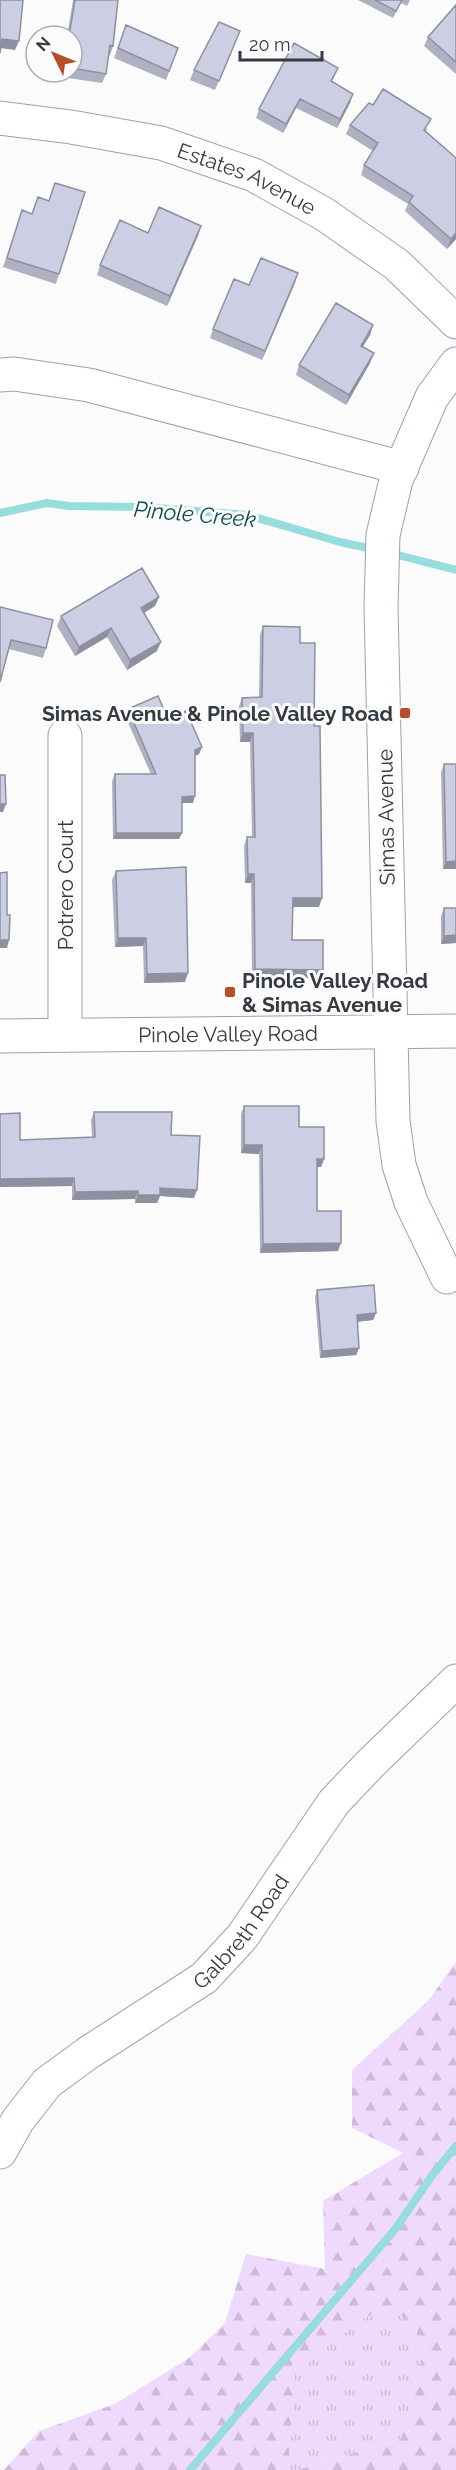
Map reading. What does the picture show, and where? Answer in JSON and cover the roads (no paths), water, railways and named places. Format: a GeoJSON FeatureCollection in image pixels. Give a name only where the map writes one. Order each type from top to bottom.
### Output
{"type":"FeatureCollection","features":[{"type":"Feature","properties":{"kind":"street","name":"Estates Avenue"},"geometry":{"type":"LineString","coordinates":[[0,118],[70,127],[161,143],[254,175],[324,214],[396,264],[456,322]]}},
{"type":"Feature","properties":{"kind":"street","name":"Simas Avenue"},"geometry":{"type":"LineString","coordinates":[[447,1277],[411,1202],[399,1165],[393,1121],[381,607],[383,535],[399,474],[432,397],[456,364]]}},
{"type":"Feature","properties":{"kind":"street"},"geometry":{"type":"LineString","coordinates":[[0,375],[14,374],[89,385],[399,474]]}},
{"type":"Feature","properties":{"kind":"street","name":"Potrero Court"},"geometry":{"type":"LineString","coordinates":[[65,736],[65,1035]]}},
{"type":"Feature","properties":{"kind":"street","name":"Pinole Valley Road"},"geometry":{"type":"LineString","coordinates":[[0,1036],[456,1031]]}},
{"type":"Feature","properties":{"kind":"street","name":"Galbreth Road"},"geometry":{"type":"LineString","coordinates":[[0,2151],[18,2120],[47,2083],[88,2053],[204,1978],[242,1938],[334,1802],[456,1681]]}},
{"type":"Feature","properties":{"kind":"waterway","name":"Pinole Creek"},"geometry":{"type":"LineString","coordinates":[[0,513],[47,503],[69,506],[145,507],[247,515],[340,542],[377,550]]}},
{"type":"Feature","properties":{"kind":"waterway","name":"Pinole Creek"},"geometry":{"type":"LineString","coordinates":[[390,553],[456,570]]}},
{"type":"Feature","properties":{"kind":"waterway"},"geometry":{"type":"LineString","coordinates":[[190,2470],[396,2228],[431,2177],[456,2146]]}},
{"type":"Feature","properties":{"kind":"place","name":"Simas Avenue & Pinole Valley Road"},"geometry":{"type":"Point","coordinates":[405,713]}},
{"type":"Feature","properties":{"kind":"place","name":"Pinole Valley Road & Simas Avenue"},"geometry":{"type":"Point","coordinates":[230,992]}}]}
